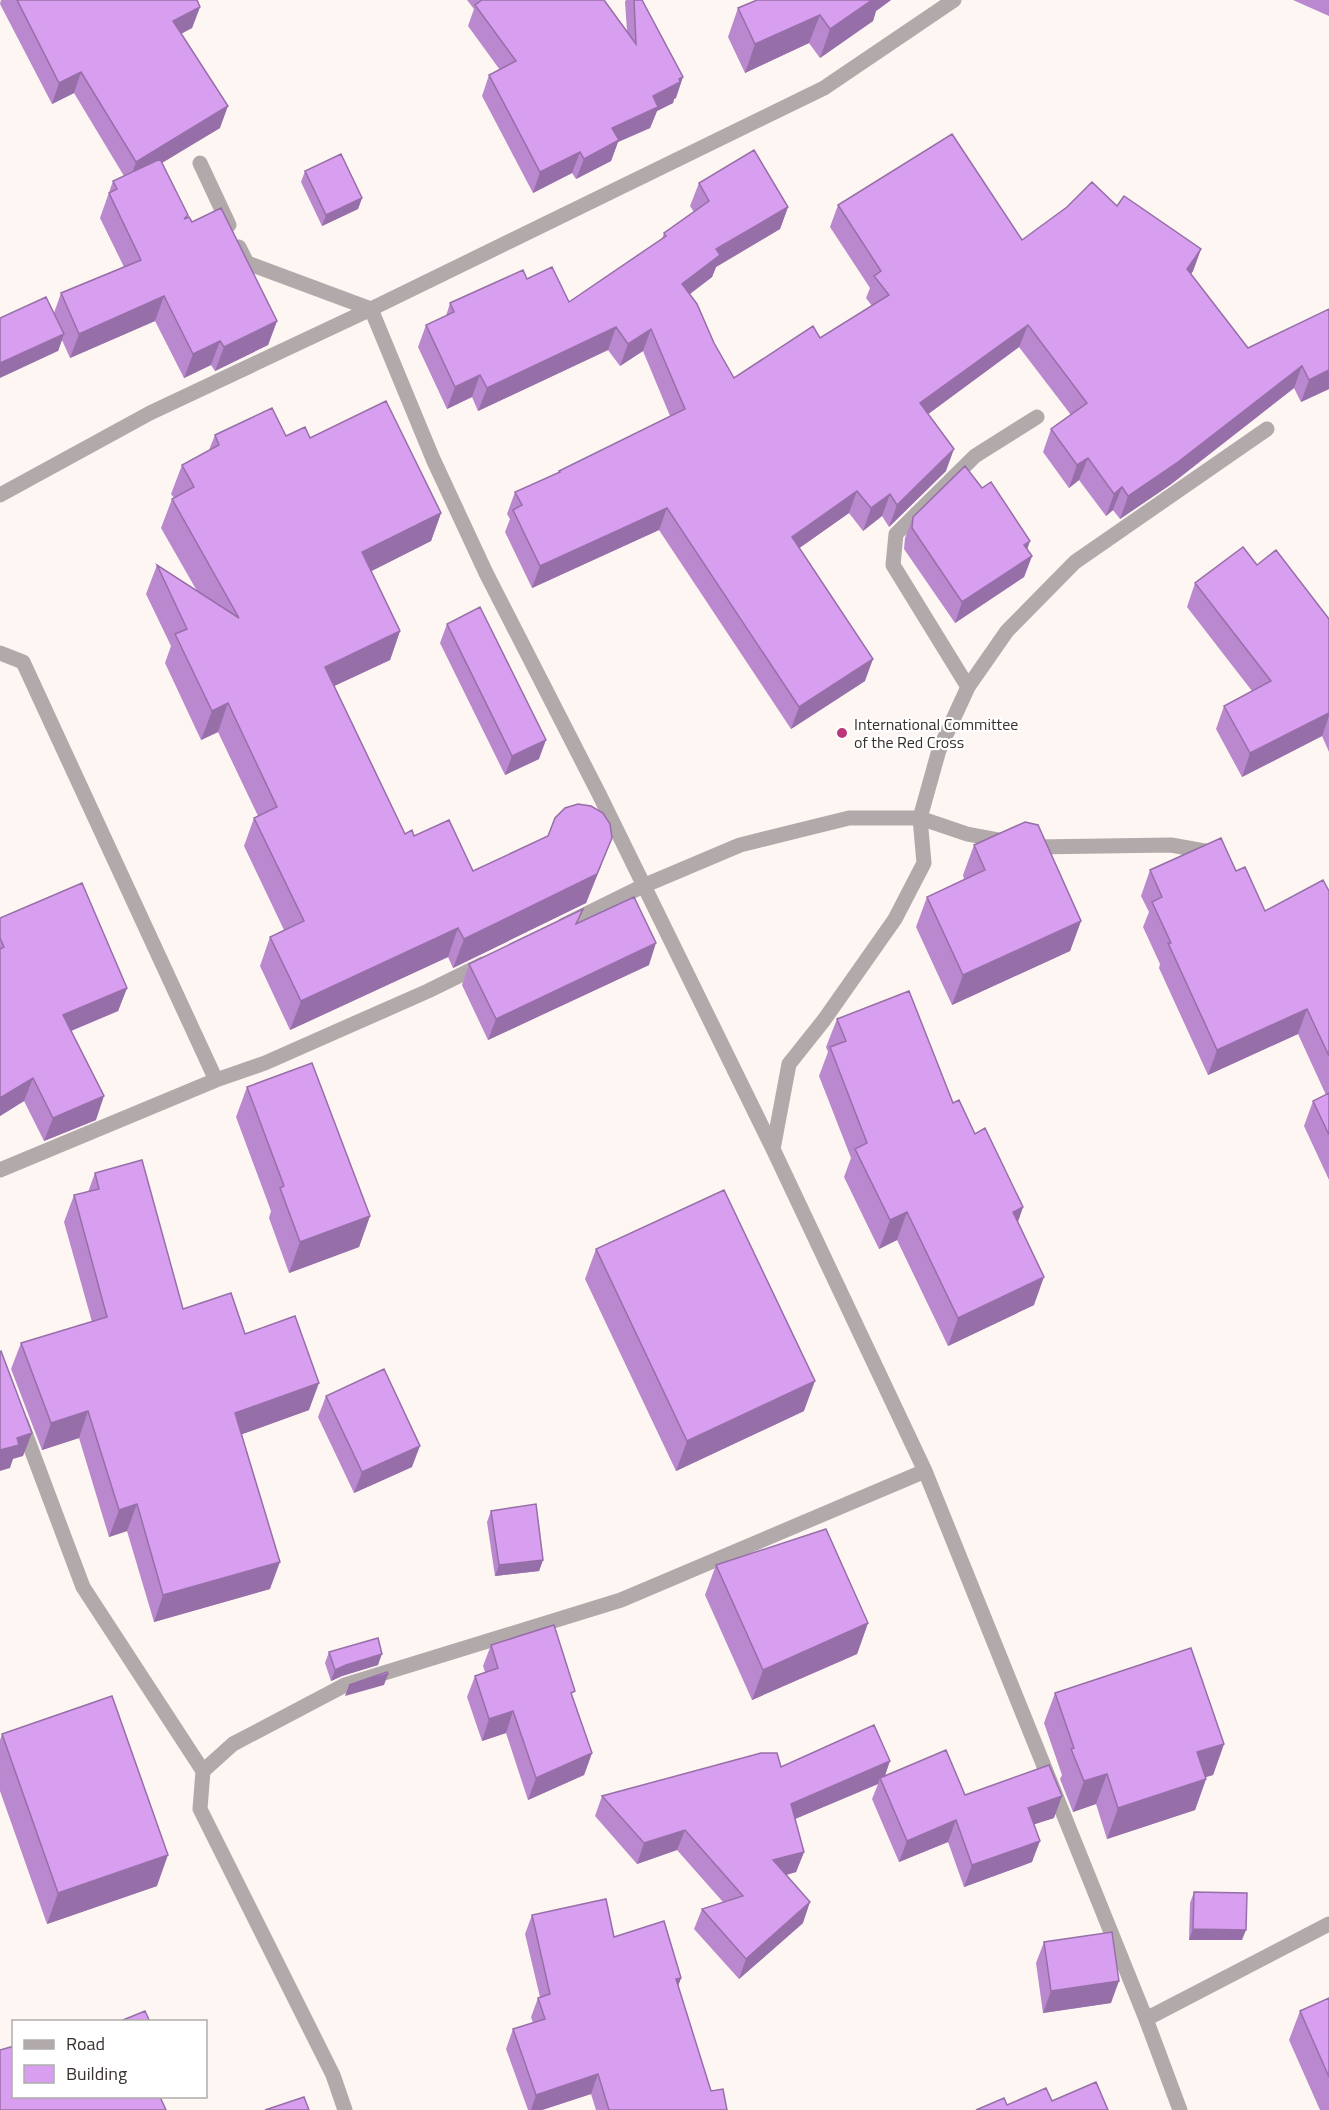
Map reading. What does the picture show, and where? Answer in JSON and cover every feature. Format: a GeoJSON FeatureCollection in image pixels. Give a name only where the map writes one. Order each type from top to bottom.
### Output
{"type":"FeatureCollection","features":[{"type":"Feature","properties":{"kind":"street"},"geometry":{"type":"LineString","coordinates":[[0,495],[150,412],[371,309],[824,88],[954,0]]}},
{"type":"Feature","properties":{"kind":"street"},"geometry":{"type":"LineString","coordinates":[[200,163],[247,263],[371,309],[433,459],[486,573],[599,794],[773,1149],[925,1471],[1146,2019],[1180,2110]]}},
{"type":"Feature","properties":{"kind":"street"},"geometry":{"type":"LineString","coordinates":[[968,687],[893,565],[896,534],[975,456],[1037,417]]}},
{"type":"Feature","properties":{"kind":"street"},"geometry":{"type":"LineString","coordinates":[[773,1149],[789,1064],[824,1020],[895,919],[924,862],[920,818],[939,750],[968,687],[1007,631],[1075,562],[1267,429]]}},
{"type":"Feature","properties":{"kind":"street"},"geometry":{"type":"LineString","coordinates":[[0,653],[23,662],[216,1080]]}},
{"type":"Feature","properties":{"kind":"street"},"geometry":{"type":"LineString","coordinates":[[546,933],[643,886],[740,845],[849,818],[920,818],[967,834],[1035,846],[1171,845],[1215,851],[1223,860]]}},
{"type":"Feature","properties":{"kind":"street"},"geometry":{"type":"LineString","coordinates":[[0,1170],[216,1080],[276,1058],[429,991],[493,960]]}},
{"type":"Feature","properties":{"kind":"street"},"geometry":{"type":"LineString","coordinates":[[17,1411],[83,1587],[204,1771],[200,1809],[333,2075],[345,2110]]}},
{"type":"Feature","properties":{"kind":"street"},"geometry":{"type":"LineString","coordinates":[[204,1771],[233,1744],[345,1685],[621,1600],[925,1471]]}},
{"type":"Feature","properties":{"kind":"street"},"geometry":{"type":"LineString","coordinates":[[1146,2019],[1329,1924]]}},
{"type":"Feature","properties":{"kind":"building"},"geometry":{"type":"Polygon","coordinates":[[[17,0],[197,0],[200,7],[173,21],[228,106],[136,162],[81,72],[59,83],[17,0]]]}},
{"type":"Feature","properties":{"kind":"building"},"geometry":{"type":"Polygon","coordinates":[[[482,0],[604,0],[636,44],[634,0],[642,0],[683,77],[679,79],[680,82],[653,96],[658,107],[612,128],[619,140],[584,159],[580,152],[540,172],[489,75],[516,61],[475,5],[482,0]]]}},
{"type":"Feature","properties":{"kind":"building"},"geometry":{"type":"Polygon","coordinates":[[[757,0],[872,0],[830,29],[820,15],[755,44],[738,8],[757,0]]]}},
{"type":"Feature","properties":{"kind":"building"},"geometry":{"type":"Polygon","coordinates":[[[952,134],[1022,240],[1067,207],[1092,182],[1117,206],[1124,196],[1201,249],[1187,269],[1248,348],[1329,309],[1329,370],[1309,380],[1302,366],[1178,462],[1128,496],[1122,487],[1114,494],[1088,458],[1077,465],[1051,429],[1087,403],[1028,325],[920,403],[954,449],[897,505],[890,494],[871,508],[857,491],[792,537],[873,659],[799,707],[667,508],[540,566],[513,510],[522,505],[515,492],[685,409],[651,329],[628,344],[616,327],[487,388],[480,375],[455,387],[426,325],[454,312],[450,303],[523,270],[527,279],[552,267],[569,302],[666,236],[664,233],[709,201],[699,183],[754,150],[788,207],[716,249],[720,255],[682,284],[697,304],[714,343],[734,378],[813,326],[820,338],[889,295],[874,276],[881,271],[838,205],[952,134]]]}},
{"type":"Feature","properties":{"kind":"building"},"geometry":{"type":"Polygon","coordinates":[[[341,154],[362,198],[326,215],[305,171],[341,154]]]}},
{"type":"Feature","properties":{"kind":"building"},"geometry":{"type":"Polygon","coordinates":[[[160,159],[188,215],[184,219],[189,217],[192,222],[221,208],[277,321],[224,347],[220,341],[193,354],[164,296],[79,334],[61,293],[141,260],[109,193],[117,189],[113,181],[160,159]]]}},
{"type":"Feature","properties":{"kind":"building"},"geometry":{"type":"Polygon","coordinates":[[[46,297],[64,334],[0,363],[0,318],[46,297]]]}},
{"type":"Feature","properties":{"kind":"building"},"geometry":{"type":"Polygon","coordinates":[[[386,401],[441,513],[362,552],[400,631],[325,667],[405,834],[412,830],[414,836],[449,820],[473,871],[548,836],[555,818],[565,808],[578,804],[591,806],[603,813],[610,824],[612,838],[597,874],[464,939],[458,928],[301,1001],[270,937],[304,921],[254,818],[277,807],[228,703],[212,711],[175,634],[187,629],[157,565],[239,618],[172,499],[194,487],[182,465],[219,445],[215,435],[272,408],[286,436],[305,427],[310,438],[386,401]]]}},
{"type":"Feature","properties":{"kind":"building"},"geometry":{"type":"Polygon","coordinates":[[[965,466],[982,488],[991,482],[1030,541],[1024,545],[1032,556],[962,602],[912,528],[913,517],[965,466]]]}},
{"type":"Feature","properties":{"kind":"building"},"geometry":{"type":"Polygon","coordinates":[[[1243,547],[1257,565],[1276,550],[1329,619],[1329,713],[1250,753],[1224,706],[1271,681],[1195,583],[1243,547]]]}},
{"type":"Feature","properties":{"kind":"building"},"geometry":{"type":"Polygon","coordinates":[[[480,607],[546,740],[512,756],[447,624],[480,607]]]}},
{"type":"Feature","properties":{"kind":"building"},"geometry":{"type":"Polygon","coordinates":[[[1025,822],[1038,825],[1081,921],[963,975],[927,897],[985,870],[974,845],[1025,822]]]}},
{"type":"Feature","properties":{"kind":"building"},"geometry":{"type":"Polygon","coordinates":[[[1221,838],[1236,871],[1245,867],[1265,911],[1323,880],[1329,891],[1329,1056],[1307,1009],[1217,1050],[1168,943],[1171,943],[1152,902],[1162,897],[1150,870],[1221,838]]]}},
{"type":"Feature","properties":{"kind":"building"},"geometry":{"type":"Polygon","coordinates":[[[82,883],[127,988],[63,1015],[104,1096],[53,1118],[33,1078],[0,1098],[0,949],[4,947],[0,938],[0,918],[82,883]]]}},
{"type":"Feature","properties":{"kind":"building"},"geometry":{"type":"Polygon","coordinates":[[[634,897],[656,943],[496,1019],[469,964],[583,909],[576,924],[634,897]]]}},
{"type":"Feature","properties":{"kind":"building"},"geometry":{"type":"Polygon","coordinates":[[[909,991],[953,1103],[959,1100],[975,1134],[985,1128],[1023,1207],[1013,1212],[1044,1277],[958,1318],[907,1212],[890,1220],[855,1149],[867,1143],[830,1047],[846,1041],[837,1019],[909,991]]]}},
{"type":"Feature","properties":{"kind":"building"},"geometry":{"type":"Polygon","coordinates":[[[312,1063],[370,1216],[300,1242],[280,1188],[284,1186],[247,1087],[312,1063]]]}},
{"type":"Feature","properties":{"kind":"building"},"geometry":{"type":"Polygon","coordinates":[[[1329,1093],[1329,1135],[1313,1101],[1329,1093]]]}},
{"type":"Feature","properties":{"kind":"building"},"geometry":{"type":"Polygon","coordinates":[[[142,1160],[183,1309],[231,1293],[245,1334],[295,1316],[319,1383],[235,1413],[280,1562],[163,1595],[137,1504],[119,1510],[88,1411],[51,1423],[21,1343],[107,1317],[74,1195],[99,1189],[95,1173],[142,1160]]]}},
{"type":"Feature","properties":{"kind":"building"},"geometry":{"type":"Polygon","coordinates":[[[724,1190],[815,1381],[687,1441],[596,1249],[724,1190]]]}},
{"type":"Feature","properties":{"kind":"building"},"geometry":{"type":"Polygon","coordinates":[[[0,1352],[32,1433],[17,1438],[19,1445],[0,1450],[0,1352]]]}},
{"type":"Feature","properties":{"kind":"building"},"geometry":{"type":"Polygon","coordinates":[[[384,1369],[420,1446],[362,1472],[326,1396],[384,1369]]]}},
{"type":"Feature","properties":{"kind":"building"},"geometry":{"type":"Polygon","coordinates":[[[536,1504],[543,1560],[499,1565],[491,1511],[536,1504]]]}},
{"type":"Feature","properties":{"kind":"building"},"geometry":{"type":"Polygon","coordinates":[[[826,1529],[868,1623],[763,1670],[716,1565],[826,1529]]]}},
{"type":"Feature","properties":{"kind":"building"},"geometry":{"type":"Polygon","coordinates":[[[554,1625],[575,1691],[571,1693],[592,1753],[536,1778],[513,1711],[489,1719],[475,1676],[498,1668],[491,1645],[554,1625]]]}},
{"type":"Feature","properties":{"kind":"building"},"geometry":{"type":"Polygon","coordinates":[[[378,1638],[382,1654],[335,1670],[329,1652],[378,1638]]]}},
{"type":"Feature","properties":{"kind":"building"},"geometry":{"type":"Polygon","coordinates":[[[1191,1648],[1224,1744],[1197,1752],[1206,1779],[1118,1808],[1107,1774],[1084,1781],[1071,1749],[1074,1748],[1055,1693],[1191,1648]]]}},
{"type":"Feature","properties":{"kind":"building"},"geometry":{"type":"Polygon","coordinates":[[[387,1672],[388,1674],[349,1685],[387,1672]]]}},
{"type":"Feature","properties":{"kind":"building"},"geometry":{"type":"Polygon","coordinates":[[[112,1696],[168,1855],[58,1893],[2,1734],[112,1696]]]}},
{"type":"Feature","properties":{"kind":"building"},"geometry":{"type":"Polygon","coordinates":[[[874,1725],[890,1761],[791,1804],[804,1852],[773,1860],[810,1902],[746,1959],[702,1909],[743,1896],[685,1830],[644,1843],[602,1796],[761,1753],[777,1753],[781,1767],[874,1725]]]}},
{"type":"Feature","properties":{"kind":"building"},"geometry":{"type":"Polygon","coordinates":[[[946,1750],[965,1795],[1049,1765],[1062,1796],[1028,1808],[1040,1841],[972,1865],[956,1820],[907,1841],[880,1778],[946,1750]]]}},
{"type":"Feature","properties":{"kind":"building"},"geometry":{"type":"Polygon","coordinates":[[[1194,1892],[1247,1893],[1246,1930],[1193,1929],[1194,1892]]]}},
{"type":"Feature","properties":{"kind":"building"},"geometry":{"type":"Polygon","coordinates":[[[606,1899],[614,1937],[664,1921],[681,1978],[676,1979],[711,2091],[723,2089],[727,2110],[609,2110],[598,2074],[536,2095],[513,2029],[545,2019],[538,1998],[550,1994],[532,1915],[606,1899]]]}},
{"type":"Feature","properties":{"kind":"building"},"geometry":{"type":"Polygon","coordinates":[[[1112,1932],[1119,1981],[1051,1991],[1044,1942],[1112,1932]]]}},
{"type":"Feature","properties":{"kind":"building"},"geometry":{"type":"Polygon","coordinates":[[[1329,1998],[1329,2077],[1300,2011],[1329,1998]]]}},
{"type":"Feature","properties":{"kind":"building"},"geometry":{"type":"Polygon","coordinates":[[[145,2011],[149,2020],[123,2020],[145,2011]]]}},
{"type":"Feature","properties":{"kind":"building"},"geometry":{"type":"Polygon","coordinates":[[[12,2047],[12,2098],[160,2098],[166,2110],[0,2110],[0,2050],[12,2047]]]}},
{"type":"Feature","properties":{"kind":"building"},"geometry":{"type":"Polygon","coordinates":[[[1096,2082],[1108,2110],[976,2110],[1004,2098],[1007,2105],[1046,2088],[1052,2101],[1096,2082]]]}},
{"type":"Feature","properties":{"kind":"building"},"geometry":{"type":"Polygon","coordinates":[[[304,2097],[309,2110],[265,2110],[304,2097]]]}},
{"type":"Feature","properties":{"kind":"place","name":"International Committee of the Red Cross"},"geometry":{"type":"Point","coordinates":[842,733]}}]}
